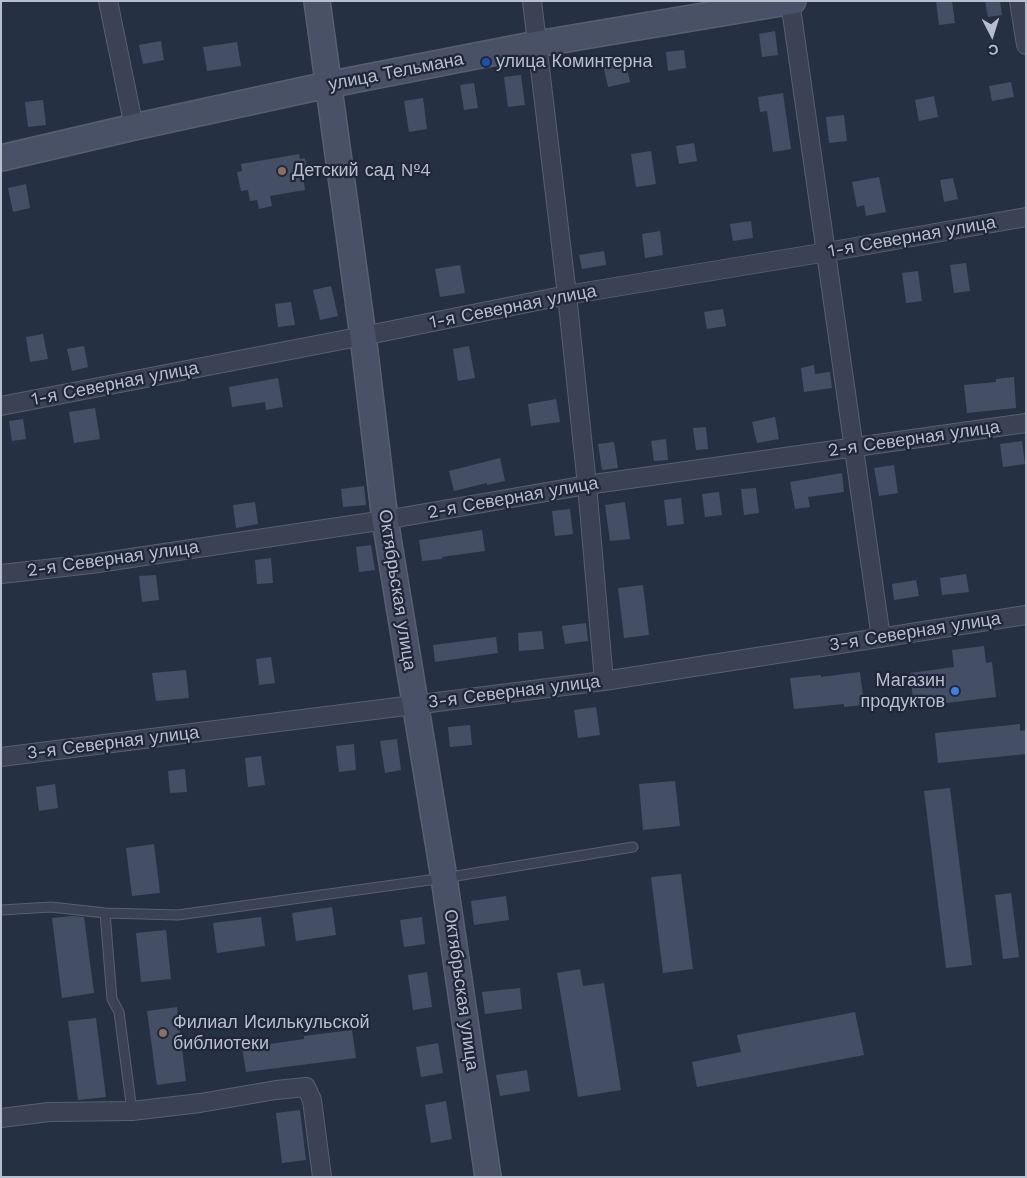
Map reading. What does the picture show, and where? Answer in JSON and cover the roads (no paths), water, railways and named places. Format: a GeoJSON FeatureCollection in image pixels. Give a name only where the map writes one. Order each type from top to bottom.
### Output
{"type":"FeatureCollection","features":[{"type":"Feature","properties":{"kind":"street"},"geometry":{"type":"LineString","coordinates":[[108,1],[134,127]]}},
{"type":"Feature","properties":{"kind":"street","name":"Октябрьская улица"},"geometry":{"type":"LineString","coordinates":[[317,1],[327,85],[363,336],[385,520],[444,878],[488,1177]]}},
{"type":"Feature","properties":{"kind":"street"},"geometry":{"type":"LineString","coordinates":[[532,1],[567,295],[587,486],[604,681]]}},
{"type":"Feature","properties":{"kind":"street"},"geometry":{"type":"LineString","coordinates":[[791,1],[881,638]]}},
{"type":"Feature","properties":{"kind":"street","name":"улица Тельмана"},"geometry":{"type":"LineString","coordinates":[[1,158],[327,85],[537,44],[791,1]]}},
{"type":"Feature","properties":{"kind":"street"},"geometry":{"type":"LineString","coordinates":[[1019,1],[1026,45]]}},
{"type":"Feature","properties":{"kind":"street","name":"1-я Северная улица"},"geometry":{"type":"LineString","coordinates":[[1,406],[567,295],[1026,217]]}},
{"type":"Feature","properties":{"kind":"street","name":"2-я Северная улица"},"geometry":{"type":"LineString","coordinates":[[1,574],[91,564],[385,520],[587,486],[1026,423]]}},
{"type":"Feature","properties":{"kind":"street","name":"3-я Северная улица"},"geometry":{"type":"LineString","coordinates":[[1,756],[604,681],[1026,615]]}},
{"type":"Feature","properties":{"kind":"street"},"geometry":{"type":"LineString","coordinates":[[1,1118],[49,1112],[132,1111],[306,1087],[312,1100],[322,1177]]}},
{"type":"Feature","properties":{"kind":"lane"},"geometry":{"type":"LineString","coordinates":[[1,910],[51,908],[105,913],[178,915],[444,878],[633,847]]}},
{"type":"Feature","properties":{"kind":"lane"},"geometry":{"type":"LineString","coordinates":[[105,913],[112,999],[119,1012],[132,1111]]}},
{"type":"Feature","properties":{"kind":"place","name":"улица Коминтерна"},"geometry":{"type":"Point","coordinates":[486,62]}},
{"type":"Feature","properties":{"kind":"place","name":"Детский сад №4"},"geometry":{"type":"Point","coordinates":[282,171]}},
{"type":"Feature","properties":{"kind":"place","name":"Магазин продуктов"},"geometry":{"type":"Point","coordinates":[955,691]}},
{"type":"Feature","properties":{"kind":"place","name":"Филиал Исилькульской библиотеки"},"geometry":{"type":"Point","coordinates":[163,1033]}}]}
